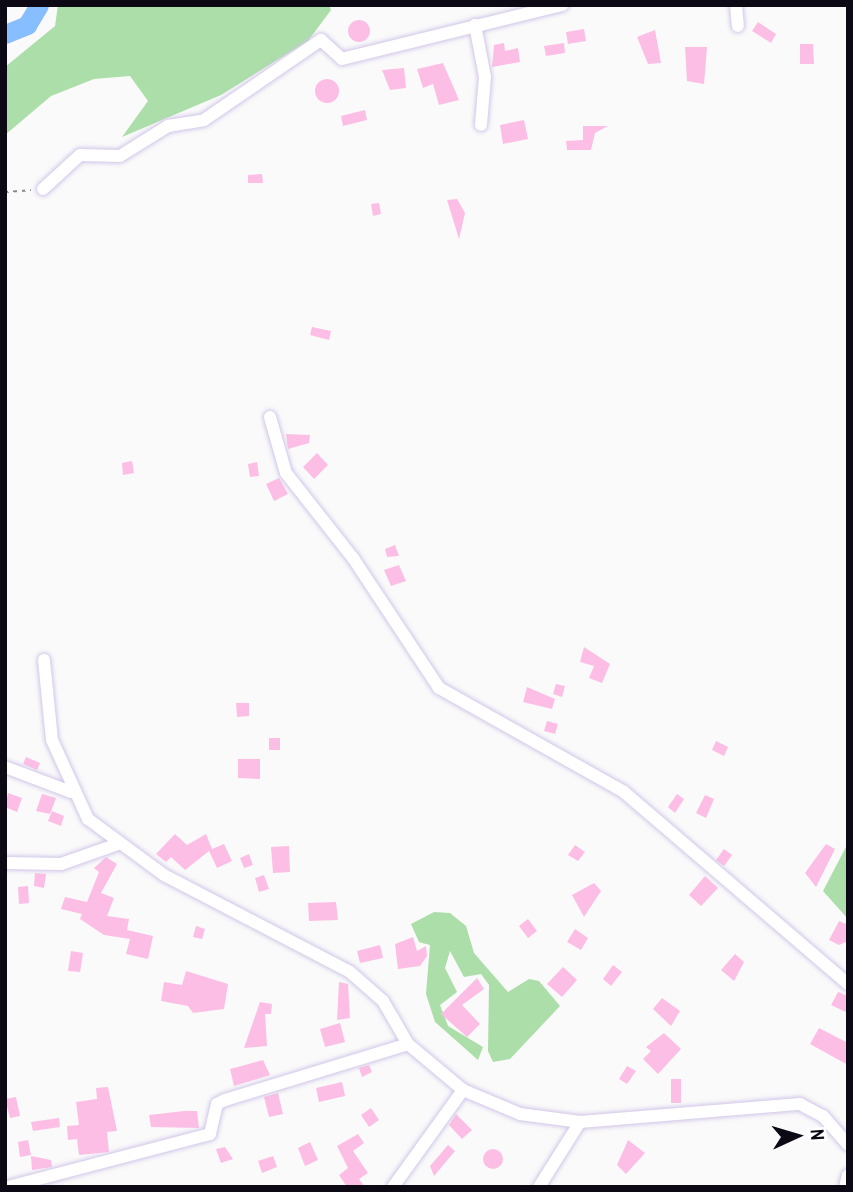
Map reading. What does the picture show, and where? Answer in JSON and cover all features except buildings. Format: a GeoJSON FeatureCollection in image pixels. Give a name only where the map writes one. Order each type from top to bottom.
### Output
{"type":"FeatureCollection","features":[{"type":"Feature","properties":{"kind":"street"},"geometry":{"type":"LineString","coordinates":[[43,189],[80,155],[120,156],[167,125],[204,120],[321,40],[342,59],[534,8],[562,5]]}},
{"type":"Feature","properties":{"kind":"street"},"geometry":{"type":"LineString","coordinates":[[736,5],[738,26]]}},
{"type":"Feature","properties":{"kind":"street"},"geometry":{"type":"LineString","coordinates":[[475,25],[485,77],[481,125]]}},
{"type":"Feature","properties":{"kind":"street"},"geometry":{"type":"LineString","coordinates":[[270,416],[286,473],[353,558],[439,688],[624,792],[848,984]]}},
{"type":"Feature","properties":{"kind":"street"},"geometry":{"type":"LineString","coordinates":[[44,660],[52,740],[71,792],[88,819],[118,844],[164,875],[350,972],[383,1001],[408,1044],[463,1090],[520,1114],[580,1122],[800,1104],[823,1116],[848,1145]]}},
{"type":"Feature","properties":{"kind":"street"},"geometry":{"type":"LineString","coordinates":[[5,767],[71,792]]}},
{"type":"Feature","properties":{"kind":"street"},"geometry":{"type":"LineString","coordinates":[[5,863],[61,864],[118,844]]}},
{"type":"Feature","properties":{"kind":"street"},"geometry":{"type":"LineString","coordinates":[[8,1187],[209,1133],[217,1104],[225,1100],[408,1044]]}},
{"type":"Feature","properties":{"kind":"street"},"geometry":{"type":"LineString","coordinates":[[393,1187],[463,1090]]}},
{"type":"Feature","properties":{"kind":"street"},"geometry":{"type":"LineString","coordinates":[[540,1187],[580,1122]]}},
{"type":"Feature","properties":{"kind":"street"},"geometry":{"type":"LineString","coordinates":[[845,1187],[848,1175]]}},
{"type":"Feature","properties":{"kind":"path"},"geometry":{"type":"LineString","coordinates":[[5,192],[43,189]]}},
{"type":"Feature","properties":{"kind":"green space"},"geometry":{"type":"Polygon","coordinates":[[[58,5],[329,5],[331,10],[308,41],[221,95],[122,137],[148,101],[130,76],[94,79],[51,96],[5,135],[5,67],[55,26],[58,5]]]}},
{"type":"Feature","properties":{"kind":"green space"},"geometry":{"type":"Polygon","coordinates":[[[848,843],[848,919],[823,891],[848,843]]]}},
{"type":"Feature","properties":{"kind":"green space"},"geometry":{"type":"Polygon","coordinates":[[[434,912],[450,913],[466,926],[474,953],[508,992],[529,979],[539,981],[560,1006],[510,1059],[493,1062],[488,1051],[489,985],[481,974],[464,977],[450,951],[445,968],[457,992],[440,1005],[448,1026],[483,1047],[478,1060],[435,1022],[426,994],[430,945],[419,942],[411,924],[434,912]]]}},
{"type":"Feature","properties":{"kind":"waterway"},"geometry":{"type":"LineString","coordinates":[[5,34],[27,25],[39,5]]}}]}
